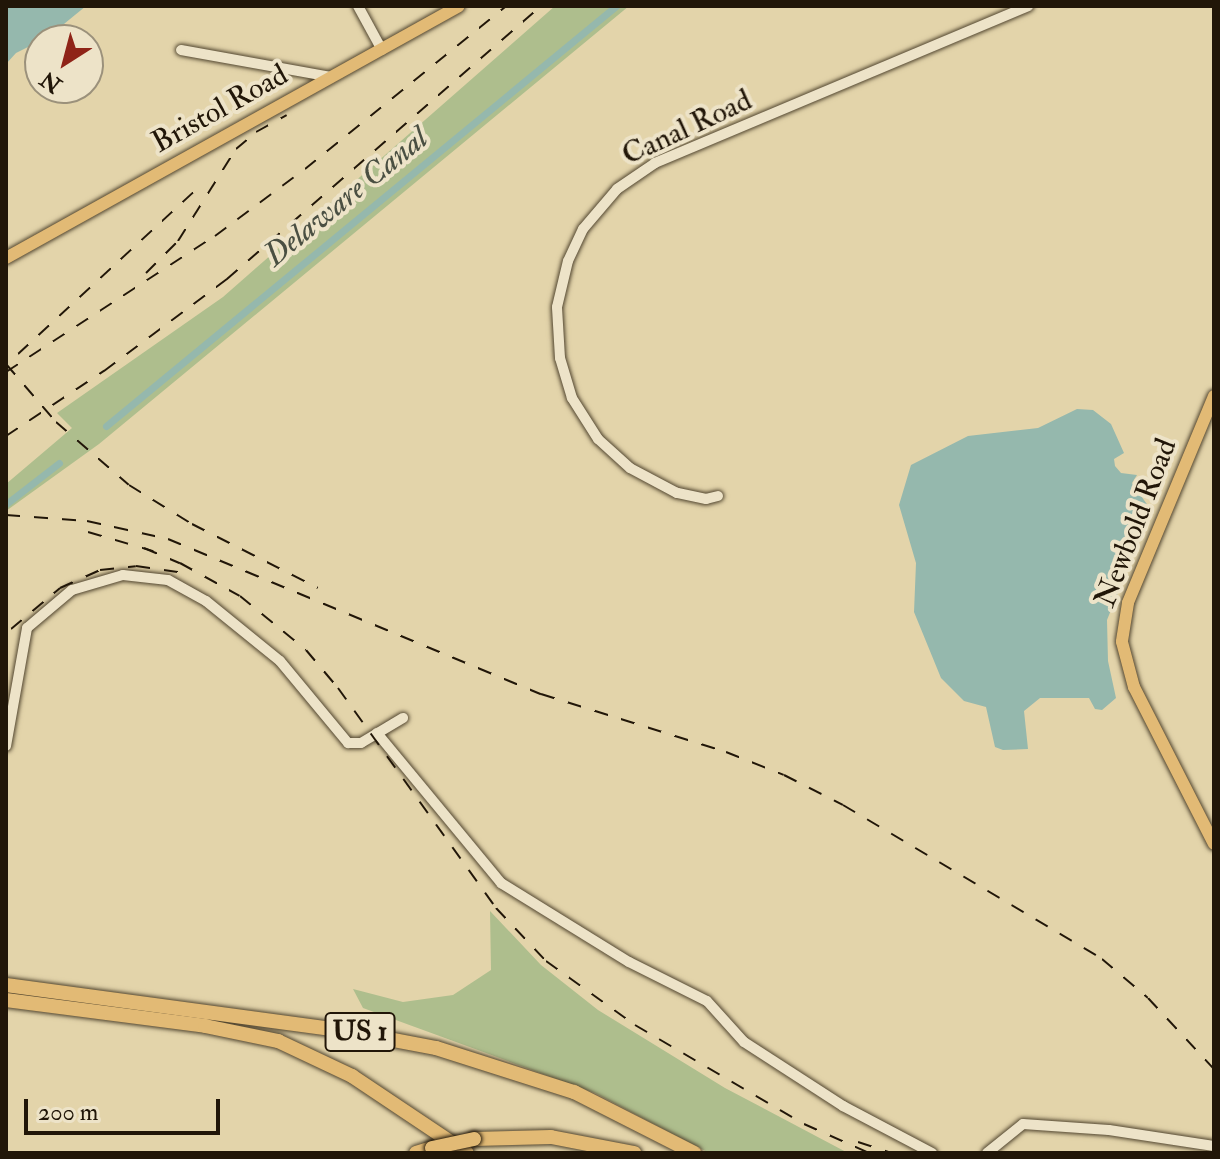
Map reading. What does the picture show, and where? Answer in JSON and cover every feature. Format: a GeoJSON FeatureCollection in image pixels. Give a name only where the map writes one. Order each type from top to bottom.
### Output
{"type":"FeatureCollection","features":[{"type":"Feature","properties":{"kind":"highway","name":"US 1"},"geometry":{"type":"LineString","coordinates":[[6,985],[329,1028],[436,1048],[574,1092],[695,1153]]}},
{"type":"Feature","properties":{"kind":"highway","name":"US 1"},"geometry":{"type":"LineString","coordinates":[[6,1000],[205,1026],[278,1041],[352,1076],[467,1153]]}},
{"type":"Feature","properties":{"kind":"highway"},"geometry":{"type":"LineString","coordinates":[[416,1153],[474,1139],[551,1137],[634,1153]]}},
{"type":"Feature","properties":{"kind":"main road","name":"Bristol Road"},"geometry":{"type":"LineString","coordinates":[[6,258],[459,6]]}},
{"type":"Feature","properties":{"kind":"main road","name":"Newbold Road"},"geometry":{"type":"LineString","coordinates":[[1214,396],[1128,603],[1122,642],[1134,687],[1214,844]]}},
{"type":"Feature","properties":{"kind":"street"},"geometry":{"type":"LineString","coordinates":[[358,6],[382,50]]}},
{"type":"Feature","properties":{"kind":"street","name":"Canal Road"},"geometry":{"type":"LineString","coordinates":[[718,496],[706,499],[692,497],[646,478],[606,448],[579,410],[563,372],[557,323],[562,278],[583,229],[617,189],[655,163],[1028,6]]}},
{"type":"Feature","properties":{"kind":"street"},"geometry":{"type":"LineString","coordinates":[[181,50],[331,77]]}},
{"type":"Feature","properties":{"kind":"street"},"geometry":{"type":"LineString","coordinates":[[6,746],[27,628],[72,590],[123,575],[168,580],[206,601],[280,661],[348,743],[361,743],[403,718]]}},
{"type":"Feature","properties":{"kind":"street"},"geometry":{"type":"LineString","coordinates":[[377,733],[501,883],[629,962],[707,1001],[744,1042],[843,1106],[932,1153]]}},
{"type":"Feature","properties":{"kind":"street"},"geometry":{"type":"LineString","coordinates":[[987,1153],[1023,1124],[1109,1130],[1214,1146]]}},
{"type":"Feature","properties":{"kind":"green space"},"geometry":{"type":"Polygon","coordinates":[[[555,6],[629,6],[99,444],[6,511],[6,484],[72,428],[57,413],[223,297],[555,6]]]}},
{"type":"Feature","properties":{"kind":"green space"},"geometry":{"type":"Polygon","coordinates":[[[490,911],[541,965],[598,1010],[725,1088],[848,1153],[709,1153],[595,1093],[363,1008],[353,989],[403,1002],[453,995],[491,970],[490,911]]]}},
{"type":"Feature","properties":{"kind":"water"},"geometry":{"type":"Polygon","coordinates":[[[6,6],[86,6],[64,24],[24,24],[24,49],[6,64],[6,6]]]}},
{"type":"Feature","properties":{"kind":"water"},"geometry":{"type":"Polygon","coordinates":[[[1077,409],[1093,410],[1111,424],[1124,453],[1114,459],[1115,466],[1121,473],[1137,475],[1132,483],[1151,510],[1107,620],[1108,661],[1116,698],[1102,710],[1095,709],[1089,698],[1040,698],[1024,711],[1028,749],[1003,750],[995,747],[986,707],[964,701],[941,678],[914,612],[916,563],[899,505],[911,465],[968,436],[1038,428],[1077,409]]]}},
{"type":"Feature","properties":{"kind":"waterway","name":"Delaware Canal"},"geometry":{"type":"LineString","coordinates":[[106,426],[616,6]]}},
{"type":"Feature","properties":{"kind":"waterway","name":"Delaware Canal"},"geometry":{"type":"LineString","coordinates":[[6,504],[59,463]]}},
{"type":"Feature","properties":{"kind":"railway"},"geometry":{"type":"LineString","coordinates":[[6,372],[215,236],[305,169],[506,6]]}},
{"type":"Feature","properties":{"kind":"railway"},"geometry":{"type":"LineString","coordinates":[[6,436],[104,371],[227,279],[541,6]]}},
{"type":"Feature","properties":{"kind":"railway"},"geometry":{"type":"LineString","coordinates":[[146,273],[178,241],[236,149],[256,132],[287,115]]}},
{"type":"Feature","properties":{"kind":"railway"},"geometry":{"type":"LineString","coordinates":[[18,354],[201,185]]}},
{"type":"Feature","properties":{"kind":"railway"},"geometry":{"type":"LineString","coordinates":[[6,364],[56,422],[129,485],[192,524],[318,588]]}},
{"type":"Feature","properties":{"kind":"railway"},"geometry":{"type":"LineString","coordinates":[[6,515],[87,521],[168,539],[541,694],[726,752],[784,775],[843,805],[1102,959],[1148,998],[1214,1069]]}},
{"type":"Feature","properties":{"kind":"railway"},"geometry":{"type":"LineString","coordinates":[[88,532],[153,551]]}},
{"type":"Feature","properties":{"kind":"railway"},"geometry":{"type":"LineString","coordinates":[[144,548],[180,563],[240,596],[306,650],[338,688],[496,908],[546,961],[635,1025],[804,1124],[869,1153]]}},
{"type":"Feature","properties":{"kind":"railway"},"geometry":{"type":"LineString","coordinates":[[11,629],[60,588],[100,570],[136,566],[184,573]]}},
{"type":"Feature","properties":{"kind":"railway"},"geometry":{"type":"LineString","coordinates":[[858,1142],[892,1153]]}}]}
